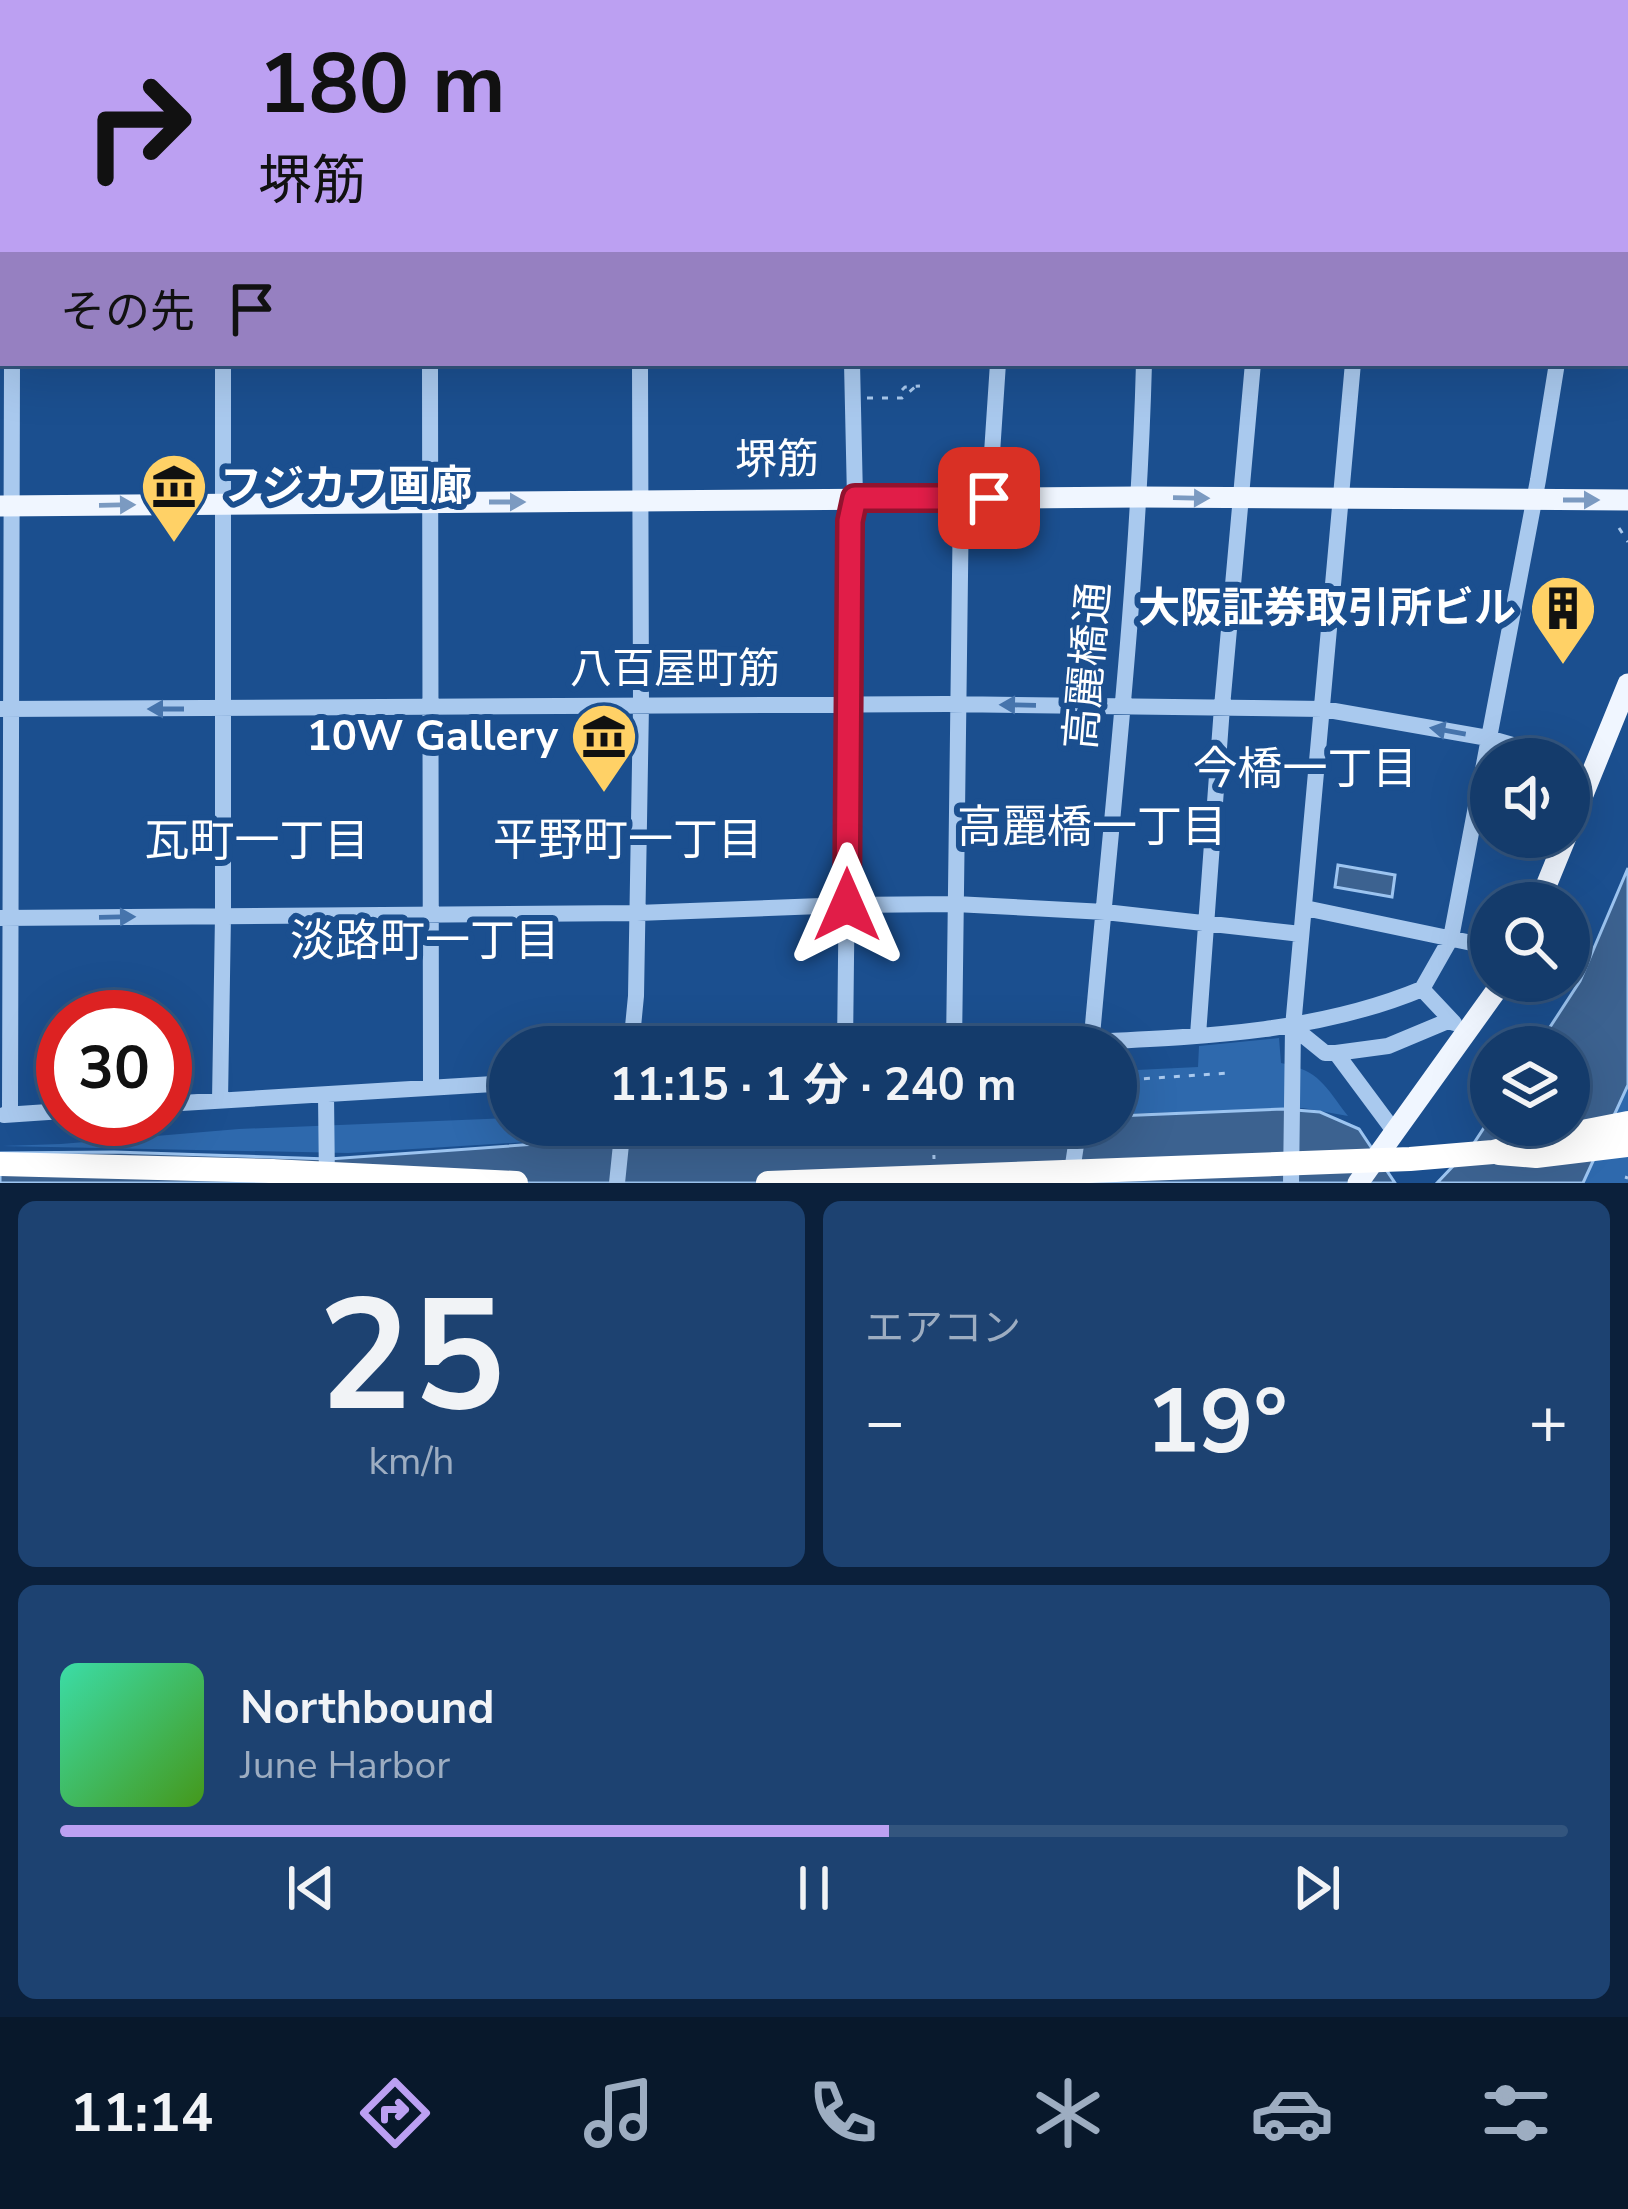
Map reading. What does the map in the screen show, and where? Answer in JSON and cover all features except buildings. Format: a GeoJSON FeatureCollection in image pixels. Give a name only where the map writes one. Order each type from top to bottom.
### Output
{"type":"FeatureCollection","features":[{"type":"Feature","properties":{"kind":"highway"},"geometry":{"type":"LineString","coordinates":[[768,1183],[1493,1152],[1628,1124]]}},
{"type":"Feature","properties":{"kind":"highway"},"geometry":{"type":"LineString","coordinates":[[1493,1152],[1536,1156],[1628,1145]]}},
{"type":"Feature","properties":{"kind":"highway"},"geometry":{"type":"LineString","coordinates":[[0,1164],[516,1183]]}},
{"type":"Feature","properties":{"kind":"main road","name":"堺筋"},"geometry":{"type":"LineString","coordinates":[[6,506],[855,498],[1628,500]]}},
{"type":"Feature","properties":{"kind":"main road"},"geometry":{"type":"LineString","coordinates":[[1590,778],[1628,684]]}},
{"type":"Feature","properties":{"kind":"main road"},"geometry":{"type":"LineString","coordinates":[[1358,1183],[1459,1026],[1482,1002]]}},
{"type":"Feature","properties":{"kind":"street"},"geometry":{"type":"LineString","coordinates":[[12,366],[6,506],[5,1115],[36,1113]]}},
{"type":"Feature","properties":{"kind":"street"},"geometry":{"type":"LineString","coordinates":[[220,1101],[223,366]]}},
{"type":"Feature","properties":{"kind":"street"},"geometry":{"type":"LineString","coordinates":[[430,366],[431,1088]]}},
{"type":"Feature","properties":{"kind":"street"},"geometry":{"type":"LineString","coordinates":[[633,1026],[640,366]]}},
{"type":"Feature","properties":{"kind":"street"},"geometry":{"type":"LineString","coordinates":[[844,1026],[850,521],[855,498],[852,366]]}},
{"type":"Feature","properties":{"kind":"street"},"geometry":{"type":"LineString","coordinates":[[989,498],[998,366]]}},
{"type":"Feature","properties":{"kind":"street","name":"高麗橋通"},"geometry":{"type":"LineString","coordinates":[[1093,1026],[1139,497],[1144,366]]}},
{"type":"Feature","properties":{"kind":"street"},"geometry":{"type":"LineString","coordinates":[[1198,1035],[1252,366]]}},
{"type":"Feature","properties":{"kind":"street"},"geometry":{"type":"LineString","coordinates":[[1291,1183],[1293,1027],[1353,366]]}},
{"type":"Feature","properties":{"kind":"street"},"geometry":{"type":"LineString","coordinates":[[1488,738],[1556,366]]}},
{"type":"Feature","properties":{"kind":"street"},"geometry":{"type":"LineString","coordinates":[[953,1026],[962,498]]}},
{"type":"Feature","properties":{"kind":"street","name":"八百屋町筋"},"geometry":{"type":"LineString","coordinates":[[6,709],[848,704],[1222,707],[1323,709],[1488,738]]}},
{"type":"Feature","properties":{"kind":"street","name":"八百屋町筋"},"geometry":{"type":"LineString","coordinates":[[1590,767],[1594,768]]}},
{"type":"Feature","properties":{"kind":"street"},"geometry":{"type":"LineString","coordinates":[[1137,1039],[1293,1027],[1381,1006],[1422,989],[1451,938],[1470,840]]}},
{"type":"Feature","properties":{"kind":"street"},"geometry":{"type":"LineString","coordinates":[[5,918],[637,913],[956,904],[1105,912],[1301,934]]}},
{"type":"Feature","properties":{"kind":"street"},"geometry":{"type":"LineString","coordinates":[[1305,908],[1470,942]]}},
{"type":"Feature","properties":{"kind":"street"},"geometry":{"type":"LineString","coordinates":[[1293,1027],[1324,1053],[1336,1053],[1388,1046],[1459,1026],[1422,989]]}},
{"type":"Feature","properties":{"kind":"street"},"geometry":{"type":"LineString","coordinates":[[1336,1053],[1394,1131]]}},
{"type":"Feature","properties":{"kind":"street"},"geometry":{"type":"LineString","coordinates":[[192,1103],[489,1084]]}},
{"type":"Feature","properties":{"kind":"street"},"geometry":{"type":"LineString","coordinates":[[326,1095],[327,1183]]}},
{"type":"Feature","properties":{"kind":"street"},"geometry":{"type":"LineString","coordinates":[[617,1146],[617,1183]]}},
{"type":"Feature","properties":{"kind":"street"},"geometry":{"type":"LineString","coordinates":[[1070,1183],[1076,1146]]}},
{"type":"Feature","properties":{"kind":"path"},"geometry":{"type":"LineString","coordinates":[[864,398],[902,398],[918,387],[902,390]]}},
{"type":"Feature","properties":{"kind":"path"},"geometry":{"type":"LineString","coordinates":[[1619,529],[1628,542]]}},
{"type":"Feature","properties":{"kind":"path"},"geometry":{"type":"LineString","coordinates":[[1137,1078],[1229,1073]]}},
{"type":"Feature","properties":{"kind":"path"},"geometry":{"type":"LineString","coordinates":[[934,1146],[934,1164]]}},
{"type":"Feature","properties":{"kind":"shaded area"},"geometry":{"type":"Polygon","coordinates":[[[1338,865],[1395,875],[1392,897],[1335,887],[1338,865]]]}},
{"type":"Feature","properties":{"kind":"shaded area"},"geometry":{"type":"Polygon","coordinates":[[[1628,868],[1628,1085],[1583,1183],[1437,1183],[1472,1146],[1590,1146],[1590,1026],[1551,1026],[1566,1002],[1590,1002],[1590,957],[1628,868]]]}},
{"type":"Feature","properties":{"kind":"shaded area"},"geometry":{"type":"Polygon","coordinates":[[[1279,1038],[1281,1063],[1313,1075],[1348,1116],[1303,1108],[1137,1113],[1137,1070],[1198,1067],[1199,1046],[1279,1038]]]}},
{"type":"Feature","properties":{"kind":"shaded area"},"geometry":{"type":"Polygon","coordinates":[[[1628,1085],[1628,1183],[1583,1183],[1628,1085]]]}},
{"type":"Feature","properties":{"kind":"shaded area"},"geometry":{"type":"Polygon","coordinates":[[[1283,1109],[1320,1112],[1359,1129],[1395,1183],[0,1183],[0,1153],[329,1159],[509,1146],[1137,1146],[1137,1115],[1283,1109]]]}},
{"type":"Feature","properties":{"kind":"shaded area"},"geometry":{"type":"Polygon","coordinates":[[[489,1119],[489,1144],[348,1153],[2,1146],[192,1146],[192,1133],[489,1119]]]}},
{"type":"Feature","properties":{"kind":"place","name":"フジカワ画廊"},"geometry":{"type":"Point","coordinates":[174,545]}},
{"type":"Feature","properties":{"kind":"place","name":"大阪証券取引所ビル"},"geometry":{"type":"Point","coordinates":[1563,667]}},
{"type":"Feature","properties":{"kind":"place","name":"10W Gallery"},"geometry":{"type":"Point","coordinates":[604,795]}},
{"type":"Feature","properties":{"kind":"district","name":"今橋一丁目"},"geometry":{"type":"Point","coordinates":[1305,769]}},
{"type":"Feature","properties":{"kind":"district","name":"高麗橋一丁目"},"geometry":{"type":"Point","coordinates":[1092,827]}},
{"type":"Feature","properties":{"kind":"district","name":"平野町一丁目"},"geometry":{"type":"Point","coordinates":[628,840]}},
{"type":"Feature","properties":{"kind":"district","name":"瓦町一丁目"},"geometry":{"type":"Point","coordinates":[257,841]}},
{"type":"Feature","properties":{"kind":"district","name":"淡路町一丁目"},"geometry":{"type":"Point","coordinates":[425,941]}},
{"type":"Feature","properties":{"kind":"route"},"geometry":{"type":"LineString","coordinates":[[847,905],[850,521],[855,498],[989,498]]}}]}
